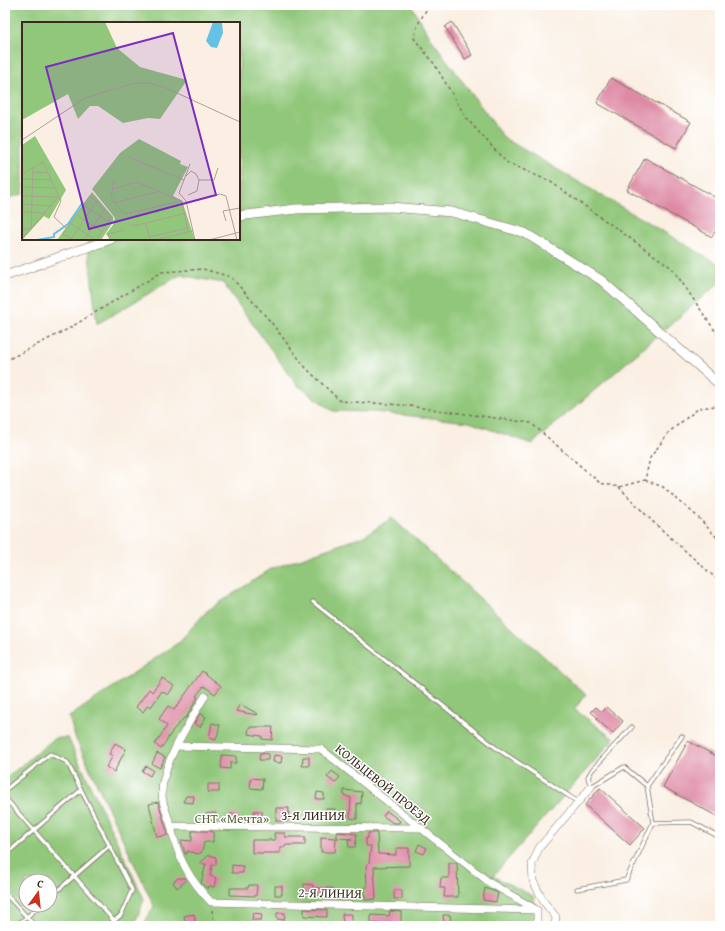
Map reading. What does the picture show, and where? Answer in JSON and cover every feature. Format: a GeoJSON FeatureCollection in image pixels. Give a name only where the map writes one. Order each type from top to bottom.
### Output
{"type":"FeatureCollection","features":[{"type":"Feature","properties":{"kind":"street"},"geometry":{"type":"LineString","coordinates":[[240,216],[296,209],[390,207],[452,212],[525,233],[601,280],[720,385]]}},
{"type":"Feature","properties":{"kind":"street"},"geometry":{"type":"LineString","coordinates":[[5,276],[108,240]]}},
{"type":"Feature","properties":{"kind":"street"},"geometry":{"type":"LineString","coordinates":[[204,696],[176,746],[162,783],[162,795],[171,826],[175,847],[182,864],[192,880],[211,902]]}},
{"type":"Feature","properties":{"kind":"street","name":"КОЛЬЦЕВОЙ ПРОЕЗД"},"geometry":{"type":"LineString","coordinates":[[176,746],[321,749],[490,883],[537,910]]}},
{"type":"Feature","properties":{"kind":"street"},"geometry":{"type":"LineString","coordinates":[[555,926],[556,917],[544,902],[533,881],[532,864],[539,848],[591,787]]}},
{"type":"Feature","properties":{"kind":"street","name":"3-Я ЛИНИЯ"},"geometry":{"type":"LineString","coordinates":[[171,826],[419,828]]}},
{"type":"Feature","properties":{"kind":"street","name":"2-Я ЛИНИЯ"},"geometry":{"type":"LineString","coordinates":[[211,902],[537,910]]}},
{"type":"Feature","properties":{"kind":"street"},"geometry":{"type":"LineString","coordinates":[[537,910],[537,926]]}},
{"type":"Feature","properties":{"kind":"lane"},"geometry":{"type":"LineString","coordinates":[[313,602],[496,748],[578,802]]}},
{"type":"Feature","properties":{"kind":"lane"},"geometry":{"type":"LineString","coordinates":[[577,889],[626,880],[653,823],[647,786],[624,767],[591,787],[588,776],[632,727]]}},
{"type":"Feature","properties":{"kind":"lane"},"geometry":{"type":"LineString","coordinates":[[647,786],[682,736]]}},
{"type":"Feature","properties":{"kind":"lane"},"geometry":{"type":"LineString","coordinates":[[5,790],[50,754],[66,762],[132,890],[121,915],[108,926]]}},
{"type":"Feature","properties":{"kind":"lane"},"geometry":{"type":"LineString","coordinates":[[5,855],[81,790]]}},
{"type":"Feature","properties":{"kind":"lane"},"geometry":{"type":"LineString","coordinates":[[5,798],[114,921]]}},
{"type":"Feature","properties":{"kind":"lane"},"geometry":{"type":"LineString","coordinates":[[653,823],[691,822],[720,837]]}},
{"type":"Feature","properties":{"kind":"lane"},"geometry":{"type":"LineString","coordinates":[[58,890],[109,846]]}},
{"type":"Feature","properties":{"kind":"lane"},"geometry":{"type":"LineString","coordinates":[[5,893],[35,926]]}},
{"type":"Feature","properties":{"kind":"lane"},"geometry":{"type":"LineString","coordinates":[[16,926],[32,913]]}},
{"type":"Feature","properties":{"kind":"path"},"geometry":{"type":"LineString","coordinates":[[429,5],[418,24],[414,38],[435,65],[467,119],[506,162],[551,182],[672,268],[720,338]]}},
{"type":"Feature","properties":{"kind":"path"},"geometry":{"type":"LineString","coordinates":[[5,361],[68,329],[162,272],[203,269],[231,277],[270,321],[306,368],[340,401],[402,405],[531,423],[600,483],[619,487],[645,480],[663,487],[698,517],[720,541]]}},
{"type":"Feature","properties":{"kind":"path"},"geometry":{"type":"LineString","coordinates":[[645,480],[650,458],[669,432],[699,408],[716,406],[720,401]]}},
{"type":"Feature","properties":{"kind":"path"},"geometry":{"type":"LineString","coordinates":[[619,487],[652,521],[720,582]]}},
{"type":"Feature","properties":{"kind":"path"},"geometry":{"type":"LineString","coordinates":[[211,902],[214,926]]}},
{"type":"Feature","properties":{"kind":"green space"},"geometry":{"type":"Polygon","coordinates":[[[5,5],[411,5],[430,37],[504,138],[720,265],[720,282],[532,444],[469,422],[373,412],[333,411],[296,384],[223,283],[180,275],[97,324],[87,240],[240,240],[240,22],[22,22],[22,194],[5,199],[5,5]]]}},
{"type":"Feature","properties":{"kind":"green space","name":"СНТ «Мечта»"},"geometry":{"type":"Polygon","coordinates":[[[392,518],[586,695],[574,709],[614,739],[493,876],[533,896],[537,910],[537,926],[143,926],[154,906],[75,737],[69,717],[178,643],[207,611],[271,569],[364,536],[392,518]]]}},
{"type":"Feature","properties":{"kind":"green space"},"geometry":{"type":"Polygon","coordinates":[[[55,738],[68,738],[144,899],[134,926],[5,926],[5,779],[55,738]]]}},
{"type":"Feature","properties":{"kind":"building"},"geometry":{"type":"Polygon","coordinates":[[[452,22],[472,55],[465,59],[445,27],[452,22]]]}},
{"type":"Feature","properties":{"kind":"building"},"geometry":{"type":"Polygon","coordinates":[[[611,78],[691,122],[676,148],[597,103],[611,78]]]}},
{"type":"Feature","properties":{"kind":"building"},"geometry":{"type":"Polygon","coordinates":[[[645,158],[720,200],[720,223],[712,237],[627,190],[645,158]]]}},
{"type":"Feature","properties":{"kind":"building"},"geometry":{"type":"Polygon","coordinates":[[[202,671],[221,686],[215,694],[204,686],[196,696],[198,697],[186,718],[185,717],[173,730],[161,749],[155,744],[167,726],[159,719],[168,706],[174,710],[202,671]]]}},
{"type":"Feature","properties":{"kind":"building"},"geometry":{"type":"Polygon","coordinates":[[[162,678],[174,686],[168,695],[162,691],[151,707],[148,705],[143,712],[136,707],[149,689],[152,692],[162,678]]]}},
{"type":"Feature","properties":{"kind":"building"},"geometry":{"type":"Polygon","coordinates":[[[240,704],[258,714],[236,711],[240,704]]]}},
{"type":"Feature","properties":{"kind":"building"},"geometry":{"type":"Polygon","coordinates":[[[596,707],[602,712],[607,707],[623,721],[613,733],[596,719],[598,718],[591,712],[596,707]]]}},
{"type":"Feature","properties":{"kind":"building"},"geometry":{"type":"Polygon","coordinates":[[[200,713],[206,717],[200,727],[194,723],[200,713]]]}},
{"type":"Feature","properties":{"kind":"building"},"geometry":{"type":"Polygon","coordinates":[[[212,723],[220,725],[216,740],[209,738],[212,723]]]}},
{"type":"Feature","properties":{"kind":"building"},"geometry":{"type":"Polygon","coordinates":[[[249,727],[273,727],[272,740],[262,739],[262,736],[248,734],[249,727]]]}},
{"type":"Feature","properties":{"kind":"building"},"geometry":{"type":"Polygon","coordinates":[[[688,741],[720,758],[720,818],[663,787],[688,741]]]}},
{"type":"Feature","properties":{"kind":"building"},"geometry":{"type":"Polygon","coordinates":[[[115,743],[126,749],[114,772],[106,767],[113,756],[109,754],[115,743]]]}},
{"type":"Feature","properties":{"kind":"building"},"geometry":{"type":"Polygon","coordinates":[[[157,753],[165,757],[160,768],[152,764],[157,753]]]}},
{"type":"Feature","properties":{"kind":"building"},"geometry":{"type":"Polygon","coordinates":[[[260,753],[268,754],[268,760],[259,760],[260,753]]]}},
{"type":"Feature","properties":{"kind":"building"},"geometry":{"type":"Polygon","coordinates":[[[222,755],[236,756],[236,763],[230,763],[230,769],[221,768],[222,755]]]}},
{"type":"Feature","properties":{"kind":"building"},"geometry":{"type":"Polygon","coordinates":[[[274,755],[282,756],[281,763],[273,762],[274,755]]]}},
{"type":"Feature","properties":{"kind":"building"},"geometry":{"type":"Polygon","coordinates":[[[303,757],[309,757],[309,766],[302,766],[303,757]]]}},
{"type":"Feature","properties":{"kind":"building"},"geometry":{"type":"Polygon","coordinates":[[[146,766],[153,770],[150,776],[142,771],[146,766]]]}},
{"type":"Feature","properties":{"kind":"building"},"geometry":{"type":"Polygon","coordinates":[[[332,771],[340,777],[335,783],[327,777],[332,771]]]}},
{"type":"Feature","properties":{"kind":"building"},"geometry":{"type":"Polygon","coordinates":[[[251,778],[263,779],[262,789],[250,788],[251,778]]]}},
{"type":"Feature","properties":{"kind":"building"},"geometry":{"type":"Polygon","coordinates":[[[208,784],[219,784],[219,792],[208,792],[208,784]]]}},
{"type":"Feature","properties":{"kind":"building"},"geometry":{"type":"Polygon","coordinates":[[[600,788],[645,828],[630,845],[585,805],[600,788]]]}},
{"type":"Feature","properties":{"kind":"building"},"geometry":{"type":"Polygon","coordinates":[[[344,790],[362,792],[361,804],[357,803],[357,819],[350,818],[351,798],[344,795],[344,790]]]}},
{"type":"Feature","properties":{"kind":"building"},"geometry":{"type":"Polygon","coordinates":[[[317,792],[324,793],[324,799],[316,799],[317,792]]]}},
{"type":"Feature","properties":{"kind":"building"},"geometry":{"type":"Polygon","coordinates":[[[186,796],[194,796],[193,803],[183,802],[186,796]]]}},
{"type":"Feature","properties":{"kind":"building"},"geometry":{"type":"Polygon","coordinates":[[[158,802],[168,835],[157,837],[149,804],[158,802]]]}},
{"type":"Feature","properties":{"kind":"building"},"geometry":{"type":"Polygon","coordinates":[[[276,808],[289,808],[288,821],[276,821],[276,808]]]}},
{"type":"Feature","properties":{"kind":"building"},"geometry":{"type":"Polygon","coordinates":[[[325,809],[335,809],[335,818],[325,818],[325,809]]]}},
{"type":"Feature","properties":{"kind":"building"},"geometry":{"type":"Polygon","coordinates":[[[254,811],[262,811],[262,821],[254,821],[254,811]]]}},
{"type":"Feature","properties":{"kind":"building"},"geometry":{"type":"Polygon","coordinates":[[[387,811],[400,821],[399,823],[393,823],[383,816],[387,811]]]}},
{"type":"Feature","properties":{"kind":"building"},"geometry":{"type":"Polygon","coordinates":[[[216,813],[216,820],[206,821],[206,814],[216,813]]]}},
{"type":"Feature","properties":{"kind":"building"},"geometry":{"type":"Polygon","coordinates":[[[230,814],[238,814],[238,822],[230,821],[230,814]]]}},
{"type":"Feature","properties":{"kind":"building"},"geometry":{"type":"Polygon","coordinates":[[[192,831],[213,831],[213,842],[204,842],[202,852],[198,854],[187,851],[187,854],[185,854],[181,840],[192,841],[192,831]]]}},
{"type":"Feature","properties":{"kind":"building"},"geometry":{"type":"Polygon","coordinates":[[[337,832],[357,834],[355,847],[349,847],[348,839],[352,839],[337,838],[337,832]]]}},
{"type":"Feature","properties":{"kind":"building"},"geometry":{"type":"Polygon","coordinates":[[[274,833],[285,833],[285,837],[305,837],[305,845],[285,845],[285,847],[280,847],[280,853],[252,853],[252,840],[275,840],[274,833]]]}},
{"type":"Feature","properties":{"kind":"building"},"geometry":{"type":"Polygon","coordinates":[[[368,833],[377,833],[378,854],[396,855],[396,848],[409,848],[409,866],[374,867],[376,899],[365,900],[365,887],[367,887],[366,865],[369,863],[371,846],[366,846],[366,838],[368,838],[368,833]]]}},
{"type":"Feature","properties":{"kind":"building"},"geometry":{"type":"Polygon","coordinates":[[[321,837],[336,838],[335,852],[321,852],[321,837]]]}},
{"type":"Feature","properties":{"kind":"building"},"geometry":{"type":"Polygon","coordinates":[[[419,844],[427,848],[424,854],[416,851],[419,844]]]}},
{"type":"Feature","properties":{"kind":"building"},"geometry":{"type":"Polygon","coordinates":[[[209,855],[216,857],[216,865],[212,865],[210,876],[216,878],[214,887],[209,886],[208,889],[201,883],[206,864],[199,864],[209,855]]]}},
{"type":"Feature","properties":{"kind":"building"},"geometry":{"type":"Polygon","coordinates":[[[449,863],[457,863],[458,897],[444,897],[445,888],[440,888],[441,878],[449,878],[449,863]]]}},
{"type":"Feature","properties":{"kind":"building"},"geometry":{"type":"Polygon","coordinates":[[[232,865],[243,866],[243,873],[232,873],[232,865]]]}},
{"type":"Feature","properties":{"kind":"building"},"geometry":{"type":"Polygon","coordinates":[[[178,878],[185,878],[187,880],[177,888],[173,882],[178,878]]]}},
{"type":"Feature","properties":{"kind":"building"},"geometry":{"type":"Polygon","coordinates":[[[304,884],[313,885],[313,888],[333,888],[333,897],[303,894],[304,884]]]}},
{"type":"Feature","properties":{"kind":"building"},"geometry":{"type":"Polygon","coordinates":[[[249,885],[257,885],[256,896],[230,895],[230,888],[248,888],[249,885]]]}},
{"type":"Feature","properties":{"kind":"building"},"geometry":{"type":"Polygon","coordinates":[[[275,886],[282,886],[282,895],[275,895],[275,886]]]}},
{"type":"Feature","properties":{"kind":"building"},"geometry":{"type":"Polygon","coordinates":[[[485,888],[498,893],[496,902],[483,900],[485,888]]]}},
{"type":"Feature","properties":{"kind":"building"},"geometry":{"type":"Polygon","coordinates":[[[394,890],[402,890],[402,899],[394,899],[394,890]]]}},
{"type":"Feature","properties":{"kind":"building"},"geometry":{"type":"Polygon","coordinates":[[[304,909],[327,910],[327,917],[304,916],[304,909]]]}},
{"type":"Feature","properties":{"kind":"building"},"geometry":{"type":"Polygon","coordinates":[[[390,911],[401,912],[401,926],[371,923],[371,915],[389,916],[390,911]]]}},
{"type":"Feature","properties":{"kind":"building"},"geometry":{"type":"Polygon","coordinates":[[[253,913],[262,914],[261,920],[252,920],[253,913]]]}},
{"type":"Feature","properties":{"kind":"building"},"geometry":{"type":"Polygon","coordinates":[[[277,913],[285,913],[284,920],[277,919],[277,913]]]}},
{"type":"Feature","properties":{"kind":"building"},"geometry":{"type":"Polygon","coordinates":[[[194,914],[196,926],[186,926],[184,916],[194,914]]]}},
{"type":"Feature","properties":{"kind":"building"},"geometry":{"type":"Polygon","coordinates":[[[342,914],[352,914],[352,926],[343,926],[342,914]]]}},
{"type":"Feature","properties":{"kind":"building"},"geometry":{"type":"Polygon","coordinates":[[[443,915],[450,915],[451,923],[444,924],[443,915]]]}}]}
